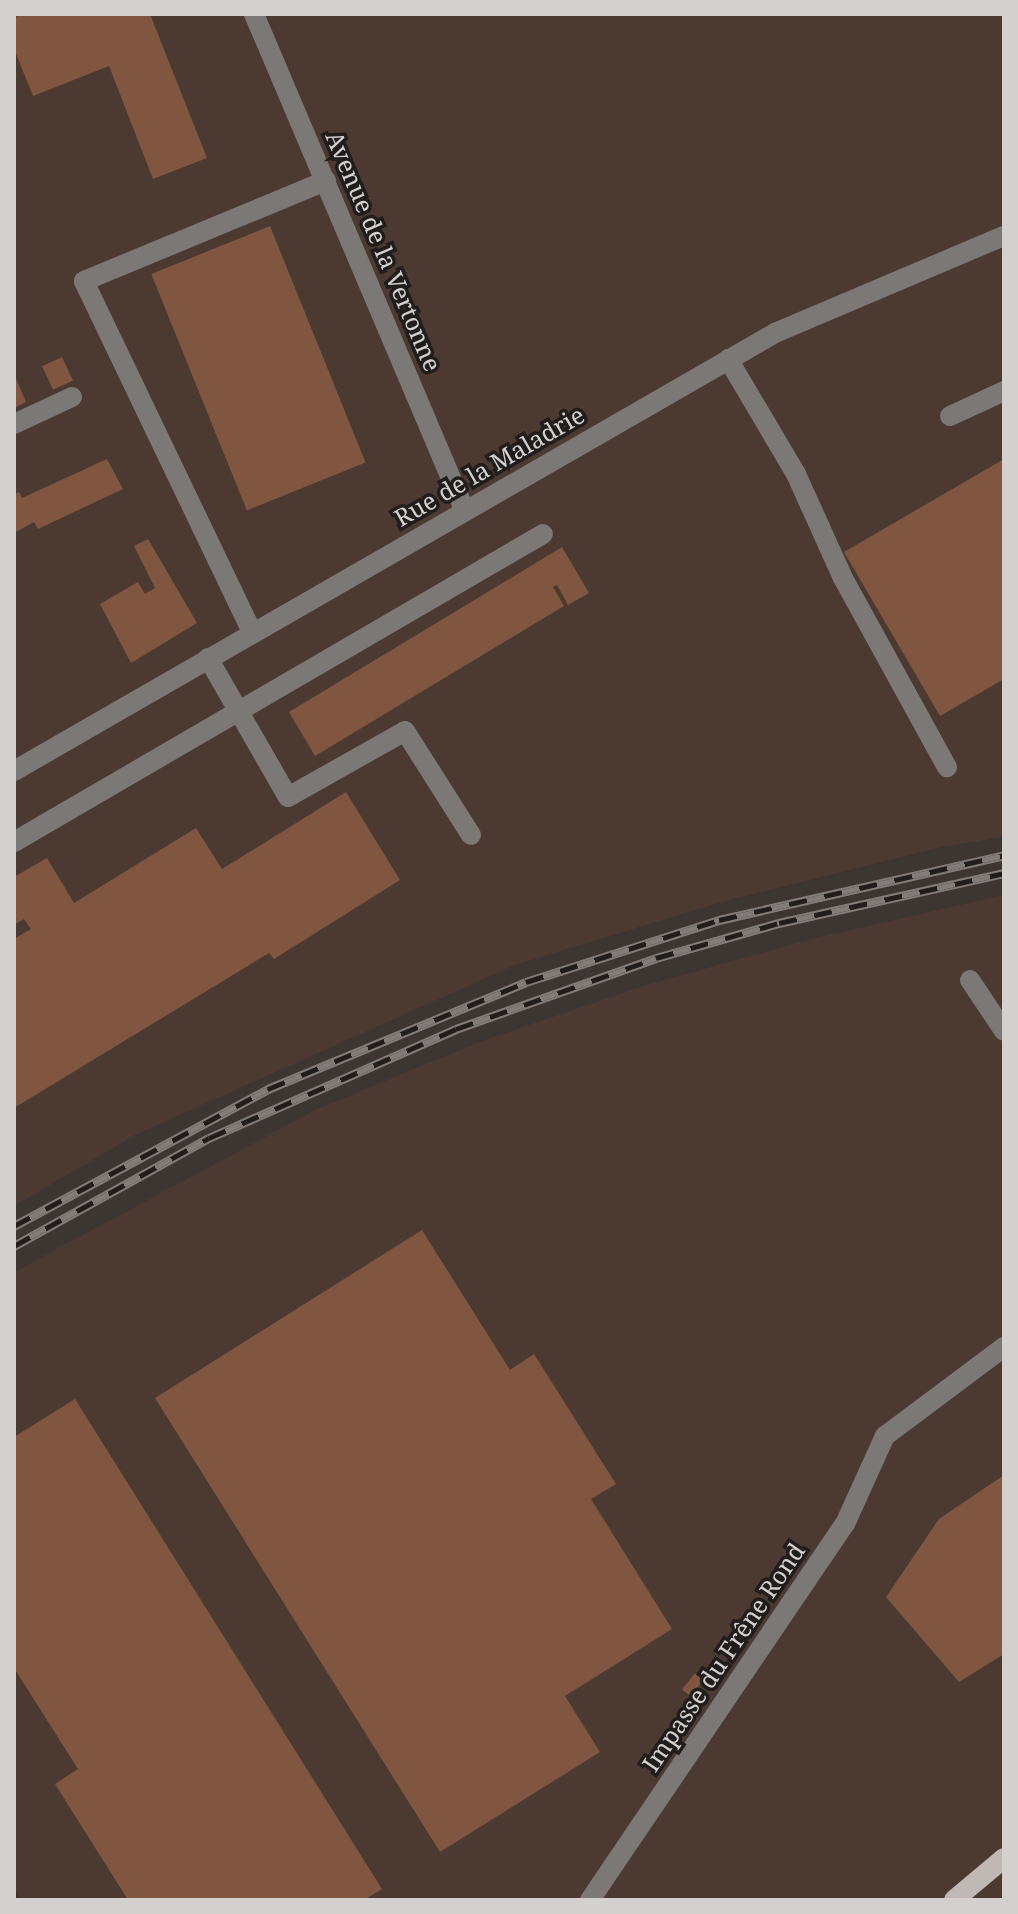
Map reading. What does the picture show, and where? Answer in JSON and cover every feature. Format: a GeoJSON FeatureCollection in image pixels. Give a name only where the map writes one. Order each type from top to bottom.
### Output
{"type":"FeatureCollection","features":[{"type":"Feature","properties":{"kind":"main road"},"geometry":{"type":"LineString","coordinates":[[954,1900],[1004,1858]]}},
{"type":"Feature","properties":{"kind":"street","name":"Avenue de la Vertonne"},"geometry":{"type":"LineString","coordinates":[[254,14],[464,509]]}},
{"type":"Feature","properties":{"kind":"street"},"geometry":{"type":"LineString","coordinates":[[252,632],[84,281],[326,181]]}},
{"type":"Feature","properties":{"kind":"street","name":"Rue de la Maladrie"},"geometry":{"type":"LineString","coordinates":[[14,771],[464,509],[775,333],[1004,236]]}},
{"type":"Feature","properties":{"kind":"street"},"geometry":{"type":"LineString","coordinates":[[728,359],[796,474],[843,578],[947,767]]}},
{"type":"Feature","properties":{"kind":"street"},"geometry":{"type":"LineString","coordinates":[[950,416],[1004,391]]}},
{"type":"Feature","properties":{"kind":"street"},"geometry":{"type":"LineString","coordinates":[[14,424],[72,397]]}},
{"type":"Feature","properties":{"kind":"street"},"geometry":{"type":"LineString","coordinates":[[14,842],[543,534]]}},
{"type":"Feature","properties":{"kind":"street"},"geometry":{"type":"LineString","coordinates":[[208,658],[288,797],[405,731],[471,835]]}},
{"type":"Feature","properties":{"kind":"street"},"geometry":{"type":"LineString","coordinates":[[970,980],[1004,1031]]}},
{"type":"Feature","properties":{"kind":"street","name":"Impasse du Frêne Rond"},"geometry":{"type":"LineString","coordinates":[[590,1900],[845,1524],[885,1436],[1004,1347]]}},
{"type":"Feature","properties":{"kind":"shaded area"},"geometry":{"type":"Polygon","coordinates":[[[14,14],[1004,14],[1004,837],[941,847],[725,901],[515,965],[135,1135],[14,1206],[14,14]]]}},
{"type":"Feature","properties":{"kind":"shaded area"},"geometry":{"type":"Polygon","coordinates":[[[1004,895],[1004,1900],[21,1900],[14,1888],[14,1272],[317,1109],[479,1042],[643,986],[811,939],[1004,895]]]}},
{"type":"Feature","properties":{"kind":"building"},"geometry":{"type":"Polygon","coordinates":[[[21,14],[150,14],[207,158],[153,179],[109,66],[33,96],[14,49],[14,18],[21,14]]]}},
{"type":"Feature","properties":{"kind":"building"},"geometry":{"type":"Polygon","coordinates":[[[270,226],[366,462],[247,510],[151,274],[270,226]]]}},
{"type":"Feature","properties":{"kind":"building"},"geometry":{"type":"Polygon","coordinates":[[[62,357],[73,381],[53,390],[42,366],[62,357]]]}},
{"type":"Feature","properties":{"kind":"building"},"geometry":{"type":"Polygon","coordinates":[[[14,374],[26,402],[14,408],[14,374]]]}},
{"type":"Feature","properties":{"kind":"building"},"geometry":{"type":"Polygon","coordinates":[[[107,459],[123,489],[38,529],[34,522],[14,533],[14,494],[19,492],[22,498],[107,459]]]}},
{"type":"Feature","properties":{"kind":"building"},"geometry":{"type":"Polygon","coordinates":[[[1004,459],[1004,679],[940,716],[844,552],[1004,459]]]}},
{"type":"Feature","properties":{"kind":"building"},"geometry":{"type":"Polygon","coordinates":[[[148,539],[197,623],[131,663],[100,604],[138,582],[145,594],[155,588],[134,546],[148,539]]]}},
{"type":"Feature","properties":{"kind":"building"},"geometry":{"type":"Polygon","coordinates":[[[562,547],[589,593],[568,605],[557,585],[553,587],[564,606],[315,756],[289,712],[562,547]]]}},
{"type":"Feature","properties":{"kind":"building"},"geometry":{"type":"Polygon","coordinates":[[[346,792],[400,880],[274,959],[269,953],[14,1108],[14,939],[31,929],[24,919],[14,925],[14,877],[47,858],[74,903],[196,828],[222,869],[346,792]]]}},
{"type":"Feature","properties":{"kind":"building"},"geometry":{"type":"Polygon","coordinates":[[[422,1230],[510,1370],[534,1354],[616,1484],[591,1499],[672,1629],[565,1696],[600,1752],[440,1852],[155,1398],[422,1230]]]}},
{"type":"Feature","properties":{"kind":"building"},"geometry":{"type":"Polygon","coordinates":[[[75,1399],[382,1889],[364,1900],[128,1900],[55,1784],[78,1769],[14,1668],[14,1437],[75,1399]]]}},
{"type":"Feature","properties":{"kind":"building"},"geometry":{"type":"Polygon","coordinates":[[[1004,1475],[1004,1654],[959,1682],[886,1597],[939,1519],[1004,1475]]]}},
{"type":"Feature","properties":{"kind":"building"},"geometry":{"type":"Polygon","coordinates":[[[695,1673],[704,1680],[691,1696],[682,1690],[695,1673]]]}},
{"type":"Feature","properties":{"kind":"railway"},"geometry":{"type":"LineString","coordinates":[[14,1226],[268,1089],[526,982],[719,920],[1004,855]]}},
{"type":"Feature","properties":{"kind":"railway"},"geometry":{"type":"LineString","coordinates":[[14,1246],[209,1138],[456,1029],[656,958],[779,923],[1004,873]]}}]}
